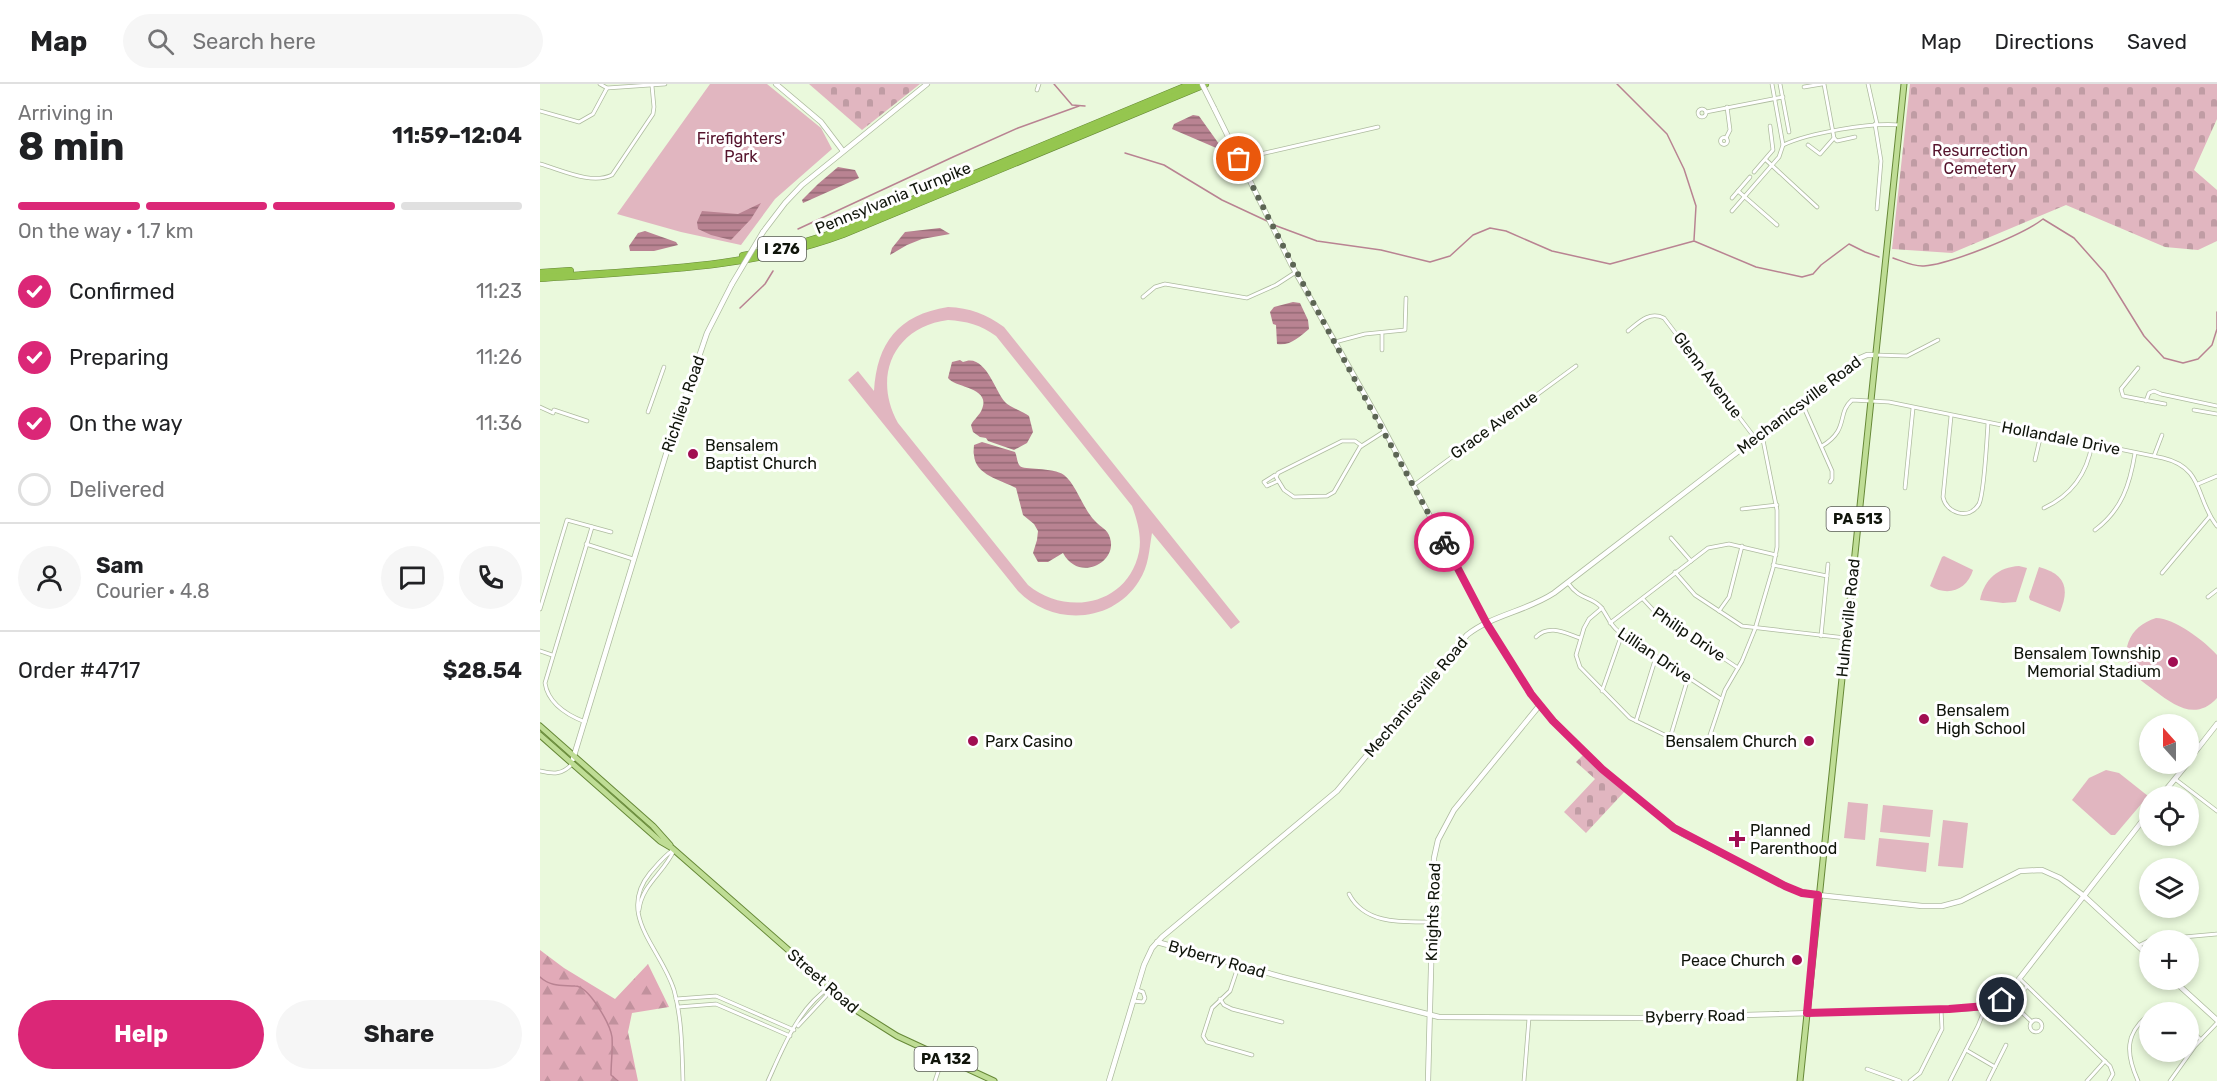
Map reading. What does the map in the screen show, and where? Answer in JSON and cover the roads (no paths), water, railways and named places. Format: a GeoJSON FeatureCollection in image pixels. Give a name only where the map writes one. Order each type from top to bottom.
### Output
{"type":"FeatureCollection","features":[{"type":"Feature","properties":{"kind":"highway","name":"Pennsylvania Turnpike"},"geometry":{"type":"LineString","coordinates":[[540,273],[731,258],[798,245],[1192,84]]}},
{"type":"Feature","properties":{"kind":"highway","name":"Pennsylvania Turnpike"},"geometry":{"type":"LineString","coordinates":[[540,278],[722,264],[801,249],[843,234],[1204,84]]}},
{"type":"Feature","properties":{"kind":"main road"},"geometry":{"type":"LineString","coordinates":[[776,84],[821,122],[843,151]]}},
{"type":"Feature","properties":{"kind":"main road","name":"Richlieu Road"},"geometry":{"type":"LineString","coordinates":[[572,764],[667,451],[707,333],[732,284],[763,232],[793,194],[927,84]]}},
{"type":"Feature","properties":{"kind":"main road"},"geometry":{"type":"LineString","coordinates":[[1204,84],[1296,272],[1385,431],[1487,624],[1539,706],[1602,769],[1674,828],[1802,893],[1922,906],[1942,906],[1961,901],[2020,871],[2034,869],[2050,872],[2084,896],[2138,946]]}},
{"type":"Feature","properties":{"kind":"main road","name":"Hulmeville Road"},"geometry":{"type":"LineString","coordinates":[[1800,1081],[1904,84]]}},
{"type":"Feature","properties":{"kind":"main road","name":"Mechanicsville Road"},"geometry":{"type":"LineString","coordinates":[[1109,1081],[1148,957],[1157,942],[1331,797],[1465,637],[1487,624],[1543,600],[1568,583],[1860,358],[1875,355]]}},
{"type":"Feature","properties":{"kind":"main road","name":"Knights Road"},"geometry":{"type":"LineString","coordinates":[[1428,1081],[1434,858],[1438,840],[1454,810],[1539,706]]}},
{"type":"Feature","properties":{"kind":"main road"},"geometry":{"type":"LineString","coordinates":[[2199,748],[2217,724]]}},
{"type":"Feature","properties":{"kind":"main road","name":"Street Road"},"geometry":{"type":"LineString","coordinates":[[540,726],[637,812],[651,829]]}},
{"type":"Feature","properties":{"kind":"main road","name":"Street Road"},"geometry":{"type":"LineString","coordinates":[[540,735],[624,809],[651,829],[859,1012],[880,1026],[994,1081]]}},
{"type":"Feature","properties":{"kind":"main road"},"geometry":{"type":"LineString","coordinates":[[2169,786],[2179,774]]}},
{"type":"Feature","properties":{"kind":"main road"},"geometry":{"type":"LineString","coordinates":[[624,809],[632,813],[637,812]]}},
{"type":"Feature","properties":{"kind":"main road","name":"Byberry Road"},"geometry":{"type":"LineString","coordinates":[[1157,942],[1431,1016],[1529,1018],[1807,1013],[1986,1006],[2002,1000],[2020,979],[2139,825]]}},
{"type":"Feature","properties":{"kind":"main road"},"geometry":{"type":"LineString","coordinates":[[2183,990],[2217,1022]]}},
{"type":"Feature","properties":{"kind":"street"},"geometry":{"type":"LineString","coordinates":[[600,84],[607,88],[665,84]]}},
{"type":"Feature","properties":{"kind":"street"},"geometry":{"type":"LineString","coordinates":[[1037,90],[1039,84]]}},
{"type":"Feature","properties":{"kind":"street"},"geometry":{"type":"LineString","coordinates":[[1732,211],[1779,157],[1783,145],[1772,84]]}},
{"type":"Feature","properties":{"kind":"street"},"geometry":{"type":"LineString","coordinates":[[1780,84],[1789,132]]}},
{"type":"Feature","properties":{"kind":"street"},"geometry":{"type":"LineString","coordinates":[[1804,87],[1823,84],[1834,138]]}},
{"type":"Feature","properties":{"kind":"street"},"geometry":{"type":"LineString","coordinates":[[1868,84],[1881,161],[1877,209]]}},
{"type":"Feature","properties":{"kind":"street"},"geometry":{"type":"LineString","coordinates":[[540,164],[589,178],[606,178],[612,175],[653,114],[652,86]]}},
{"type":"Feature","properties":{"kind":"street"},"geometry":{"type":"LineString","coordinates":[[540,111],[579,122],[593,114],[607,88]]}},
{"type":"Feature","properties":{"kind":"street"},"geometry":{"type":"LineString","coordinates":[[1706,112],[1783,96]]}},
{"type":"Feature","properties":{"kind":"street"},"geometry":{"type":"LineString","coordinates":[[1726,138],[1730,130],[1727,107]]}},
{"type":"Feature","properties":{"kind":"street"},"geometry":{"type":"LineString","coordinates":[[1783,145],[1799,138],[1876,124],[1900,125]]}},
{"type":"Feature","properties":{"kind":"street"},"geometry":{"type":"LineString","coordinates":[[1754,172],[1771,154],[1774,145],[1770,126]]}},
{"type":"Feature","properties":{"kind":"street"},"geometry":{"type":"LineString","coordinates":[[1239,159],[1378,127]]}},
{"type":"Feature","properties":{"kind":"street"},"geometry":{"type":"LineString","coordinates":[[1834,138],[1837,141],[1854,137]]}},
{"type":"Feature","properties":{"kind":"street"},"geometry":{"type":"LineString","coordinates":[[1808,145],[1820,154],[1834,138]]}},
{"type":"Feature","properties":{"kind":"street"},"geometry":{"type":"LineString","coordinates":[[1766,160],[1817,207]]}},
{"type":"Feature","properties":{"kind":"street"},"geometry":{"type":"LineString","coordinates":[[1732,198],[1750,177]]}},
{"type":"Feature","properties":{"kind":"street"},"geometry":{"type":"LineString","coordinates":[[1738,191],[1777,225]]}},
{"type":"Feature","properties":{"kind":"street"},"geometry":{"type":"LineString","coordinates":[[1143,297],[1155,287],[1165,284],[1250,298],[1296,272]]}},
{"type":"Feature","properties":{"kind":"street"},"geometry":{"type":"LineString","coordinates":[[1335,342],[1365,334],[1405,330],[1407,298]]}},
{"type":"Feature","properties":{"kind":"street","name":"Glenn Avenue"},"geometry":{"type":"LineString","coordinates":[[1628,331],[1646,318],[1657,316],[1664,318],[1755,438]]}},
{"type":"Feature","properties":{"kind":"street"},"geometry":{"type":"LineString","coordinates":[[1382,334],[1382,350]]}},
{"type":"Feature","properties":{"kind":"street"},"geometry":{"type":"LineString","coordinates":[[1875,355],[1907,356],[1938,340]]}},
{"type":"Feature","properties":{"kind":"street","name":"Grace Avenue"},"geometry":{"type":"LineString","coordinates":[[1414,485],[1576,366]]}},
{"type":"Feature","properties":{"kind":"street"},"geometry":{"type":"LineString","coordinates":[[648,412],[664,367]]}},
{"type":"Feature","properties":{"kind":"street"},"geometry":{"type":"LineString","coordinates":[[2138,368],[2121,389],[2123,396],[2165,404]]}},
{"type":"Feature","properties":{"kind":"street"},"geometry":{"type":"LineString","coordinates":[[2146,401],[2149,393],[2154,391],[2217,406]]}},
{"type":"Feature","properties":{"kind":"street"},"geometry":{"type":"LineString","coordinates":[[1822,446],[1835,437],[1840,430],[1845,408],[1849,402],[1870,400]]}},
{"type":"Feature","properties":{"kind":"street","name":"Hollandale Drive"},"geometry":{"type":"LineString","coordinates":[[1870,400],[2154,456],[2181,464],[2193,475],[2210,516],[2217,526]]}},
{"type":"Feature","properties":{"kind":"street"},"geometry":{"type":"LineString","coordinates":[[1802,403],[1832,471],[1830,482]]}},
{"type":"Feature","properties":{"kind":"street"},"geometry":{"type":"LineString","coordinates":[[540,407],[553,413],[554,410],[587,421]]}},
{"type":"Feature","properties":{"kind":"street"},"geometry":{"type":"LineString","coordinates":[[1905,488],[1913,408]]}},
{"type":"Feature","properties":{"kind":"street"},"geometry":{"type":"LineString","coordinates":[[2194,410],[2217,414]]}},
{"type":"Feature","properties":{"kind":"street"},"geometry":{"type":"LineString","coordinates":[[1951,416],[1943,497],[1947,506],[1959,513],[1970,512],[1980,502],[1988,423]]}},
{"type":"Feature","properties":{"kind":"street"},"geometry":{"type":"LineString","coordinates":[[1277,475],[1278,481],[1288,495],[1296,498],[1330,495],[1339,487],[1362,446],[1385,431]]}},
{"type":"Feature","properties":{"kind":"street"},"geometry":{"type":"LineString","coordinates":[[1568,583],[1577,594],[1602,608],[1589,619],[1580,638],[1576,655],[1582,670],[1624,713],[1636,721],[1692,747],[1705,743],[1711,734],[1728,683],[1738,668],[1755,629],[1776,555],[1777,505],[1762,433]]}},
{"type":"Feature","properties":{"kind":"street"},"geometry":{"type":"LineString","coordinates":[[2035,460],[2041,434]]}},
{"type":"Feature","properties":{"kind":"street"},"geometry":{"type":"LineString","coordinates":[[2154,456],[2162,435]]}},
{"type":"Feature","properties":{"kind":"street"},"geometry":{"type":"LineString","coordinates":[[1278,481],[1267,486],[1264,482],[1342,441],[1355,441],[1362,446]]}},
{"type":"Feature","properties":{"kind":"street"},"geometry":{"type":"LineString","coordinates":[[2044,508],[2063,497],[2078,482],[2088,463],[2092,444]]}},
{"type":"Feature","properties":{"kind":"street"},"geometry":{"type":"LineString","coordinates":[[2095,530],[2112,515],[2125,494],[2135,453]]}},
{"type":"Feature","properties":{"kind":"street"},"geometry":{"type":"LineString","coordinates":[[2198,484],[2217,476]]}},
{"type":"Feature","properties":{"kind":"street"},"geometry":{"type":"LineString","coordinates":[[1742,508],[1777,505]]}},
{"type":"Feature","properties":{"kind":"street"},"geometry":{"type":"LineString","coordinates":[[2162,573],[2210,516]]}},
{"type":"Feature","properties":{"kind":"street"},"geometry":{"type":"LineString","coordinates":[[540,609],[567,520],[611,532]]}},
{"type":"Feature","properties":{"kind":"street"},"geometry":{"type":"LineString","coordinates":[[585,722],[569,715],[547,693],[545,678],[592,527]]}},
{"type":"Feature","properties":{"kind":"street"},"geometry":{"type":"LineString","coordinates":[[1671,538],[1691,561]]}},
{"type":"Feature","properties":{"kind":"street"},"geometry":{"type":"LineString","coordinates":[[586,544],[633,559]]}},
{"type":"Feature","properties":{"kind":"street"},"geometry":{"type":"LineString","coordinates":[[1610,623],[1708,548],[1729,544],[1776,555]]}},
{"type":"Feature","properties":{"kind":"street"},"geometry":{"type":"LineString","coordinates":[[1719,611],[1729,597],[1742,546]]}},
{"type":"Feature","properties":{"kind":"street"},"geometry":{"type":"LineString","coordinates":[[1821,636],[1828,564]]}},
{"type":"Feature","properties":{"kind":"street"},"geometry":{"type":"LineString","coordinates":[[1773,565],[1827,576]]}},
{"type":"Feature","properties":{"kind":"street"},"geometry":{"type":"LineString","coordinates":[[1676,572],[1695,595],[1739,625],[1755,629],[1846,638]]}},
{"type":"Feature","properties":{"kind":"street"},"geometry":{"type":"LineString","coordinates":[[2208,597],[2217,590]]}},
{"type":"Feature","properties":{"kind":"street","name":"Philip Drive"},"geometry":{"type":"LineString","coordinates":[[1643,598],[1656,613],[1738,668]]}},
{"type":"Feature","properties":{"kind":"street","name":"Lillian Drive"},"geometry":{"type":"LineString","coordinates":[[1602,608],[1610,623],[1622,634],[1721,699]]}},
{"type":"Feature","properties":{"kind":"street"},"geometry":{"type":"LineString","coordinates":[[1536,636],[1549,630],[1580,638]]}},
{"type":"Feature","properties":{"kind":"street"},"geometry":{"type":"LineString","coordinates":[[1602,691],[1622,634]]}},
{"type":"Feature","properties":{"kind":"street"},"geometry":{"type":"LineString","coordinates":[[540,651],[552,655]]}},
{"type":"Feature","properties":{"kind":"street"},"geometry":{"type":"LineString","coordinates":[[1636,721],[1656,657]]}},
{"type":"Feature","properties":{"kind":"street"},"geometry":{"type":"LineString","coordinates":[[1670,738],[1688,678]]}},
{"type":"Feature","properties":{"kind":"street"},"geometry":{"type":"LineString","coordinates":[[540,771],[560,773],[572,764]]}},
{"type":"Feature","properties":{"kind":"street"},"geometry":{"type":"LineString","coordinates":[[2175,779],[2217,811]]}},
{"type":"Feature","properties":{"kind":"street"},"geometry":{"type":"LineString","coordinates":[[673,849],[671,857],[646,888],[638,915],[667,972],[676,999],[683,1081]]}},
{"type":"Feature","properties":{"kind":"street"},"geometry":{"type":"LineString","coordinates":[[1349,894],[1353,902],[1371,915],[1392,922],[1433,921]]}},
{"type":"Feature","properties":{"kind":"street"},"geometry":{"type":"LineString","coordinates":[[2138,946],[2150,940],[2217,934]]}},
{"type":"Feature","properties":{"kind":"street"},"geometry":{"type":"LineString","coordinates":[[1239,964],[1230,991],[1212,1008],[1204,1038],[1207,1042],[1252,1055]]}},
{"type":"Feature","properties":{"kind":"street"},"geometry":{"type":"LineString","coordinates":[[2020,979],[2105,1061],[2113,1072],[2109,1081]]}},
{"type":"Feature","properties":{"kind":"street"},"geometry":{"type":"LineString","coordinates":[[768,1081],[802,1015],[821,993],[830,987]]}},
{"type":"Feature","properties":{"kind":"street"},"geometry":{"type":"LineString","coordinates":[[2026,987],[2015,1002],[2016,1007],[2031,1022],[2033,1032],[2041,1030],[2041,1022],[2036,1020],[2031,1022]]}},
{"type":"Feature","properties":{"kind":"street"},"geometry":{"type":"LineString","coordinates":[[1133,1001],[1143,1002],[1145,998],[1143,992],[1137,990]]}},
{"type":"Feature","properties":{"kind":"street"},"geometry":{"type":"LineString","coordinates":[[676,999],[716,996],[794,1030]]}},
{"type":"Feature","properties":{"kind":"street"},"geometry":{"type":"LineString","coordinates":[[1220,999],[1224,1005],[1232,1009],[1282,1023]]}},
{"type":"Feature","properties":{"kind":"street"},"geometry":{"type":"LineString","coordinates":[[678,1007],[716,1004],[790,1036]]}},
{"type":"Feature","properties":{"kind":"street"},"geometry":{"type":"LineString","coordinates":[[1950,1081],[1986,1006]]}},
{"type":"Feature","properties":{"kind":"street"},"geometry":{"type":"LineString","coordinates":[[1911,1081],[1920,1073],[1942,1029],[1941,1009]]}},
{"type":"Feature","properties":{"kind":"street"},"geometry":{"type":"LineString","coordinates":[[1524,1081],[1529,1018]]}},
{"type":"Feature","properties":{"kind":"street"},"geometry":{"type":"LineString","coordinates":[[2170,1081],[2217,1022]]}},
{"type":"Feature","properties":{"kind":"street"},"geometry":{"type":"LineString","coordinates":[[2138,1081],[2128,1054],[2128,1045],[2139,1026]]}},
{"type":"Feature","properties":{"kind":"street"},"geometry":{"type":"LineString","coordinates":[[1988,1081],[2006,1045]]}},
{"type":"Feature","properties":{"kind":"street"},"geometry":{"type":"LineString","coordinates":[[1966,1050],[1995,1067]]}},
{"type":"Feature","properties":{"kind":"street"},"geometry":{"type":"LineString","coordinates":[[935,1081],[943,1057]]}},
{"type":"Feature","properties":{"kind":"street"},"geometry":{"type":"LineString","coordinates":[[2087,1081],[2105,1061]]}},
{"type":"Feature","properties":{"kind":"street"},"geometry":{"type":"LineString","coordinates":[[1867,1069],[1900,1081]]}},
{"type":"Feature","properties":{"kind":"waterway"},"geometry":{"type":"LineString","coordinates":[[1054,84],[1072,105],[1085,106]]}},
{"type":"Feature","properties":{"kind":"waterway"},"geometry":{"type":"LineString","coordinates":[[1617,84],[1667,134],[1684,169],[1696,206],[1694,240]]}},
{"type":"Feature","properties":{"kind":"waterway"},"geometry":{"type":"LineString","coordinates":[[798,229],[1018,128],[1079,106]]}},
{"type":"Feature","properties":{"kind":"waterway"},"geometry":{"type":"LineString","coordinates":[[1125,153],[1164,165],[1222,200],[1267,221]]}},
{"type":"Feature","properties":{"kind":"waterway"},"geometry":{"type":"LineString","coordinates":[[1893,258],[1916,266],[1936,264],[2020,233],[2043,219],[2074,238],[2105,273],[2144,336],[2164,358],[2183,363],[2198,359],[2212,345],[2217,329],[2217,312]]}},
{"type":"Feature","properties":{"kind":"waterway"},"geometry":{"type":"LineString","coordinates":[[1274,225],[1317,241],[1381,250],[1430,262],[1450,256],[1473,235],[1490,228],[1506,231],[1552,251],[1610,264],[1694,241],[1756,267],[1802,277],[1813,274],[1849,244],[1879,257]]}},
{"type":"Feature","properties":{"kind":"waterway"},"geometry":{"type":"LineString","coordinates":[[740,308],[765,284],[773,271]]}},
{"type":"Feature","properties":{"kind":"waterway"},"geometry":{"type":"LineString","coordinates":[[540,977],[552,984],[581,988],[592,999],[603,1015],[612,1037],[611,1075],[618,1081]]}},
{"type":"Feature","properties":{"kind":"place","name":"Bensalem Baptist Church"},"geometry":{"type":"Point","coordinates":[693,454]}},
{"type":"Feature","properties":{"kind":"place","name":"Bensalem Township Memorial Stadium"},"geometry":{"type":"Point","coordinates":[2173,662]}},
{"type":"Feature","properties":{"kind":"place","name":"Bensalem High School"},"geometry":{"type":"Point","coordinates":[1924,719]}},
{"type":"Feature","properties":{"kind":"place","name":"Parx Casino"},"geometry":{"type":"Point","coordinates":[973,741]}},
{"type":"Feature","properties":{"kind":"place","name":"Bensalem Church"},"geometry":{"type":"Point","coordinates":[1809,741]}},
{"type":"Feature","properties":{"kind":"place","name":"Planned Parenthood"},"geometry":{"type":"Point","coordinates":[1737,839]}},
{"type":"Feature","properties":{"kind":"place","name":"Peace Church"},"geometry":{"type":"Point","coordinates":[1797,960]}},
{"type":"Feature","properties":{"kind":"park label","name":"Firefighters' Park"},"geometry":{"type":"Point","coordinates":[741,147]}},
{"type":"Feature","properties":{"kind":"park label","name":"Resurrection Cemetery"},"geometry":{"type":"Point","coordinates":[1980,159]}}]}
